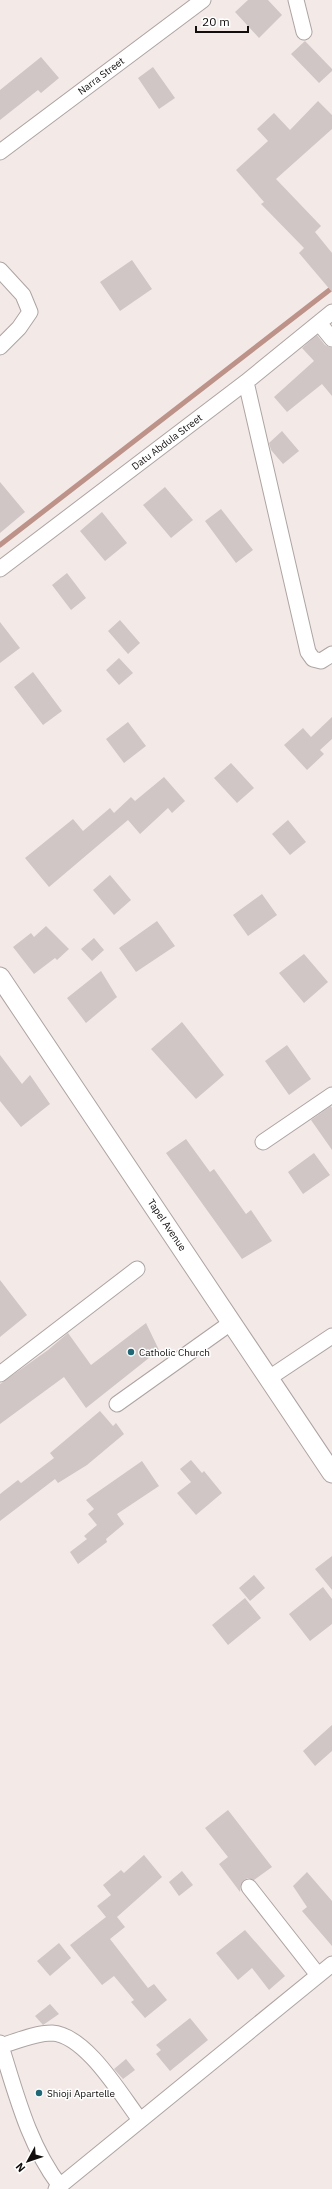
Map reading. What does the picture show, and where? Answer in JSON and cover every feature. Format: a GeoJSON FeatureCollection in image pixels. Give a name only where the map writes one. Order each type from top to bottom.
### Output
{"type":"FeatureCollection","features":[{"type":"Feature","properties":{"kind":"street","name":"Narra Street"},"geometry":{"type":"LineString","coordinates":[[0,152],[203,0]]}},
{"type":"Feature","properties":{"kind":"street"},"geometry":{"type":"LineString","coordinates":[[296,0],[304,32]]}},
{"type":"Feature","properties":{"kind":"street"},"geometry":{"type":"LineString","coordinates":[[0,270],[23,295],[30,312],[19,328],[0,347]]}},
{"type":"Feature","properties":{"kind":"street","name":"Datu Abdula Street"},"geometry":{"type":"LineString","coordinates":[[0,568],[246,382],[332,312]]}},
{"type":"Feature","properties":{"kind":"street"},"geometry":{"type":"LineString","coordinates":[[319,323],[332,340]]}},
{"type":"Feature","properties":{"kind":"street"},"geometry":{"type":"LineString","coordinates":[[246,382],[308,652],[313,659],[321,661],[332,654]]}},
{"type":"Feature","properties":{"kind":"street","name":"Tapel Avenue"},"geometry":{"type":"LineString","coordinates":[[0,977],[332,1473]]}},
{"type":"Feature","properties":{"kind":"street"},"geometry":{"type":"LineString","coordinates":[[263,1142],[332,1095]]}},
{"type":"Feature","properties":{"kind":"street"},"geometry":{"type":"LineString","coordinates":[[0,1374],[138,1269]]}},
{"type":"Feature","properties":{"kind":"street"},"geometry":{"type":"LineString","coordinates":[[116,1404],[232,1322]]}},
{"type":"Feature","properties":{"kind":"street"},"geometry":{"type":"LineString","coordinates":[[269,1378],[332,1336]]}},
{"type":"Feature","properties":{"kind":"street"},"geometry":{"type":"LineString","coordinates":[[249,1887],[318,1975]]}},
{"type":"Feature","properties":{"kind":"street"},"geometry":{"type":"LineString","coordinates":[[140,2120],[108,2077],[76,2042],[52,2033],[0,2044],[30,2136],[39,2156],[58,2187],[332,1964]]}},
{"type":"Feature","properties":{"kind":"building"},"geometry":{"type":"Polygon","coordinates":[[[248,0],[268,0],[282,15],[259,38],[235,12],[248,0]]]}},
{"type":"Feature","properties":{"kind":"building"},"geometry":{"type":"Polygon","coordinates":[[[305,41],[332,69],[332,71],[319,83],[291,54],[305,41]]]}},
{"type":"Feature","properties":{"kind":"building"},"geometry":{"type":"Polygon","coordinates":[[[41,57],[59,78],[41,93],[38,90],[0,120],[0,90],[41,57]]]}},
{"type":"Feature","properties":{"kind":"building"},"geometry":{"type":"Polygon","coordinates":[[[153,67],[175,98],[159,109],[138,78],[153,67]]]}},
{"type":"Feature","properties":{"kind":"building"},"geometry":{"type":"Polygon","coordinates":[[[318,101],[332,115],[332,129],[276,179],[321,226],[315,232],[332,253],[332,292],[299,253],[304,248],[261,204],[264,202],[236,170],[268,141],[257,129],[274,113],[290,130],[318,101]]]}},
{"type":"Feature","properties":{"kind":"building"},"geometry":{"type":"Polygon","coordinates":[[[132,260],[152,289],[120,311],[100,282],[132,260]]]}},
{"type":"Feature","properties":{"kind":"building"},"geometry":{"type":"Polygon","coordinates":[[[317,335],[325,345],[332,348],[332,396],[322,384],[287,412],[274,397],[314,361],[302,348],[317,335]]]}},
{"type":"Feature","properties":{"kind":"building"},"geometry":{"type":"Polygon","coordinates":[[[282,431],[299,451],[283,464],[271,450],[269,443],[282,431]]]}},
{"type":"Feature","properties":{"kind":"building"},"geometry":{"type":"Polygon","coordinates":[[[0,482],[25,512],[0,533],[0,482]]]}},
{"type":"Feature","properties":{"kind":"building"},"geometry":{"type":"Polygon","coordinates":[[[165,487],[193,520],[171,538],[143,505],[165,487]]]}},
{"type":"Feature","properties":{"kind":"building"},"geometry":{"type":"Polygon","coordinates":[[[221,509],[253,550],[236,563],[205,521],[221,509]]]}},
{"type":"Feature","properties":{"kind":"building"},"geometry":{"type":"Polygon","coordinates":[[[102,512],[127,543],[105,561],[80,531],[102,512]]]}},
{"type":"Feature","properties":{"kind":"building"},"geometry":{"type":"Polygon","coordinates":[[[67,573],[86,598],[71,610],[52,585],[67,573]]]}},
{"type":"Feature","properties":{"kind":"building"},"geometry":{"type":"Polygon","coordinates":[[[120,620],[140,643],[128,654],[108,631],[120,620]]]}},
{"type":"Feature","properties":{"kind":"building"},"geometry":{"type":"Polygon","coordinates":[[[0,622],[20,648],[0,663],[0,622]]]}},
{"type":"Feature","properties":{"kind":"building"},"geometry":{"type":"Polygon","coordinates":[[[119,658],[133,673],[119,685],[106,670],[119,658]]]}},
{"type":"Feature","properties":{"kind":"building"},"geometry":{"type":"Polygon","coordinates":[[[33,672],[62,711],[43,725],[14,687],[33,672]]]}},
{"type":"Feature","properties":{"kind":"building"},"geometry":{"type":"Polygon","coordinates":[[[332,717],[332,739],[320,750],[324,754],[307,770],[284,745],[303,728],[311,737],[332,717]]]}},
{"type":"Feature","properties":{"kind":"building"},"geometry":{"type":"Polygon","coordinates":[[[128,722],[146,746],[124,763],[106,739],[128,722]]]}},
{"type":"Feature","properties":{"kind":"building"},"geometry":{"type":"Polygon","coordinates":[[[231,763],[254,788],[237,803],[214,778],[231,763]]]}},
{"type":"Feature","properties":{"kind":"building"},"geometry":{"type":"Polygon","coordinates":[[[164,777],[185,801],[172,813],[168,808],[140,834],[128,820],[49,887],[25,858],[73,819],[83,831],[110,808],[114,813],[131,797],[135,801],[164,777]]]}},
{"type":"Feature","properties":{"kind":"building"},"geometry":{"type":"Polygon","coordinates":[[[288,820],[306,842],[290,855],[272,834],[288,820]]]}},
{"type":"Feature","properties":{"kind":"building"},"geometry":{"type":"Polygon","coordinates":[[[110,875],[131,900],[114,915],[93,890],[110,875]]]}},
{"type":"Feature","properties":{"kind":"building"},"geometry":{"type":"Polygon","coordinates":[[[262,894],[277,915],[248,936],[233,915],[262,894]]]}},
{"type":"Feature","properties":{"kind":"building"},"geometry":{"type":"Polygon","coordinates":[[[157,921],[175,946],[136,972],[119,948],[157,921]]]}},
{"type":"Feature","properties":{"kind":"building"},"geometry":{"type":"Polygon","coordinates":[[[46,926],[69,949],[57,960],[55,958],[34,974],[13,947],[31,933],[34,937],[46,926]]]}},
{"type":"Feature","properties":{"kind":"building"},"geometry":{"type":"Polygon","coordinates":[[[94,938],[104,950],[92,961],[81,949],[94,938]]]}},
{"type":"Feature","properties":{"kind":"building"},"geometry":{"type":"Polygon","coordinates":[[[304,954],[328,982],[304,1003],[279,973],[304,954]]]}},
{"type":"Feature","properties":{"kind":"building"},"geometry":{"type":"Polygon","coordinates":[[[101,971],[117,997],[86,1023],[67,998],[101,971]]]}},
{"type":"Feature","properties":{"kind":"building"},"geometry":{"type":"Polygon","coordinates":[[[182,1022],[224,1075],[196,1099],[151,1049],[182,1022]]]}},
{"type":"Feature","properties":{"kind":"building"},"geometry":{"type":"Polygon","coordinates":[[[287,1045],[311,1079],[289,1095],[265,1061],[287,1045]]]}},
{"type":"Feature","properties":{"kind":"building"},"geometry":{"type":"Polygon","coordinates":[[[0,1055],[22,1084],[30,1075],[50,1104],[21,1127],[0,1101],[0,1055]]]}},
{"type":"Feature","properties":{"kind":"building"},"geometry":{"type":"Polygon","coordinates":[[[331,1106],[332,1108],[332,1150],[311,1120],[331,1106]]]}},
{"type":"Feature","properties":{"kind":"building"},"geometry":{"type":"Polygon","coordinates":[[[186,1139],[210,1172],[214,1169],[246,1214],[251,1210],[272,1241],[242,1259],[166,1153],[186,1139]]]}},
{"type":"Feature","properties":{"kind":"building"},"geometry":{"type":"Polygon","coordinates":[[[314,1153],[330,1175],[303,1194],[288,1172],[314,1153]]]}},
{"type":"Feature","properties":{"kind":"building"},"geometry":{"type":"Polygon","coordinates":[[[0,1280],[27,1315],[0,1337],[0,1280]]]}},
{"type":"Feature","properties":{"kind":"building"},"geometry":{"type":"Polygon","coordinates":[[[146,1323],[159,1350],[86,1408],[64,1377],[0,1424],[0,1384],[48,1350],[68,1333],[91,1365],[146,1323]]]}},
{"type":"Feature","properties":{"kind":"building"},"geometry":{"type":"Polygon","coordinates":[[[100,1411],[113,1426],[116,1423],[124,1434],[87,1465],[58,1483],[55,1479],[0,1521],[0,1494],[18,1480],[21,1483],[54,1458],[50,1453],[100,1411]]]}},
{"type":"Feature","properties":{"kind":"building"},"geometry":{"type":"Polygon","coordinates":[[[191,1460],[202,1473],[204,1471],[222,1493],[196,1515],[177,1493],[191,1482],[180,1469],[191,1460]]]}},
{"type":"Feature","properties":{"kind":"building"},"geometry":{"type":"Polygon","coordinates":[[[142,1461],[159,1486],[117,1514],[124,1524],[106,1539],[107,1542],[78,1564],[70,1552],[87,1539],[84,1536],[97,1525],[88,1514],[94,1509],[86,1500],[142,1461]]]}},
{"type":"Feature","properties":{"kind":"building"},"geometry":{"type":"Polygon","coordinates":[[[332,1556],[332,1590],[315,1569],[332,1556]]]}},
{"type":"Feature","properties":{"kind":"building"},"geometry":{"type":"Polygon","coordinates":[[[254,1575],[265,1588],[250,1601],[239,1588],[254,1575]]]}},
{"type":"Feature","properties":{"kind":"building"},"geometry":{"type":"Polygon","coordinates":[[[323,1587],[332,1599],[332,1624],[310,1641],[289,1614],[323,1587]]]}},
{"type":"Feature","properties":{"kind":"building"},"geometry":{"type":"Polygon","coordinates":[[[245,1598],[261,1618],[228,1645],[212,1625],[245,1598]]]}},
{"type":"Feature","properties":{"kind":"building"},"geometry":{"type":"Polygon","coordinates":[[[332,1725],[332,1751],[315,1766],[303,1751],[332,1725]]]}},
{"type":"Feature","properties":{"kind":"building"},"geometry":{"type":"Polygon","coordinates":[[[228,1810],[272,1867],[254,1880],[248,1878],[244,1880],[241,1884],[240,1892],[219,1864],[228,1857],[205,1828],[228,1810]]]}},
{"type":"Feature","properties":{"kind":"building"},"geometry":{"type":"Polygon","coordinates":[[[144,1855],[162,1877],[117,1917],[125,1927],[110,1939],[148,1988],[154,1984],[167,2000],[145,2018],[131,2002],[134,2000],[114,1976],[102,1985],[70,1945],[106,1917],[97,1906],[111,1895],[103,1885],[121,1870],[124,1873],[144,1855]]]}},
{"type":"Feature","properties":{"kind":"building"},"geometry":{"type":"Polygon","coordinates":[[[182,1871],[193,1885],[179,1896],[169,1882],[182,1871]]]}},
{"type":"Feature","properties":{"kind":"building"},"geometry":{"type":"Polygon","coordinates":[[[307,1872],[332,1901],[332,1946],[302,1911],[307,1907],[293,1886],[307,1872]]]}},
{"type":"Feature","properties":{"kind":"building"},"geometry":{"type":"Polygon","coordinates":[[[245,1930],[285,1976],[269,1990],[252,1968],[238,1980],[216,1953],[245,1930]]]}},
{"type":"Feature","properties":{"kind":"building"},"geometry":{"type":"Polygon","coordinates":[[[59,1943],[71,1958],[50,1976],[37,1961],[59,1943]]]}},
{"type":"Feature","properties":{"kind":"building"},"geometry":{"type":"Polygon","coordinates":[[[50,2004],[59,2014],[43,2025],[35,2016],[50,2004]]]}},
{"type":"Feature","properties":{"kind":"building"},"geometry":{"type":"Polygon","coordinates":[[[190,2018],[208,2040],[170,2071],[156,2054],[161,2050],[156,2045],[190,2018]]]}},
{"type":"Feature","properties":{"kind":"building"},"geometry":{"type":"Polygon","coordinates":[[[126,2059],[135,2070],[123,2079],[114,2069],[126,2059]]]}},
{"type":"Feature","properties":{"kind":"waterway"},"geometry":{"type":"LineString","coordinates":[[0,545],[332,288]]}},
{"type":"Feature","properties":{"kind":"place","name":"Catholic Church"},"geometry":{"type":"Point","coordinates":[131,1352]}},
{"type":"Feature","properties":{"kind":"place","name":"Shioji Apartelle"},"geometry":{"type":"Point","coordinates":[39,2093]}}]}
